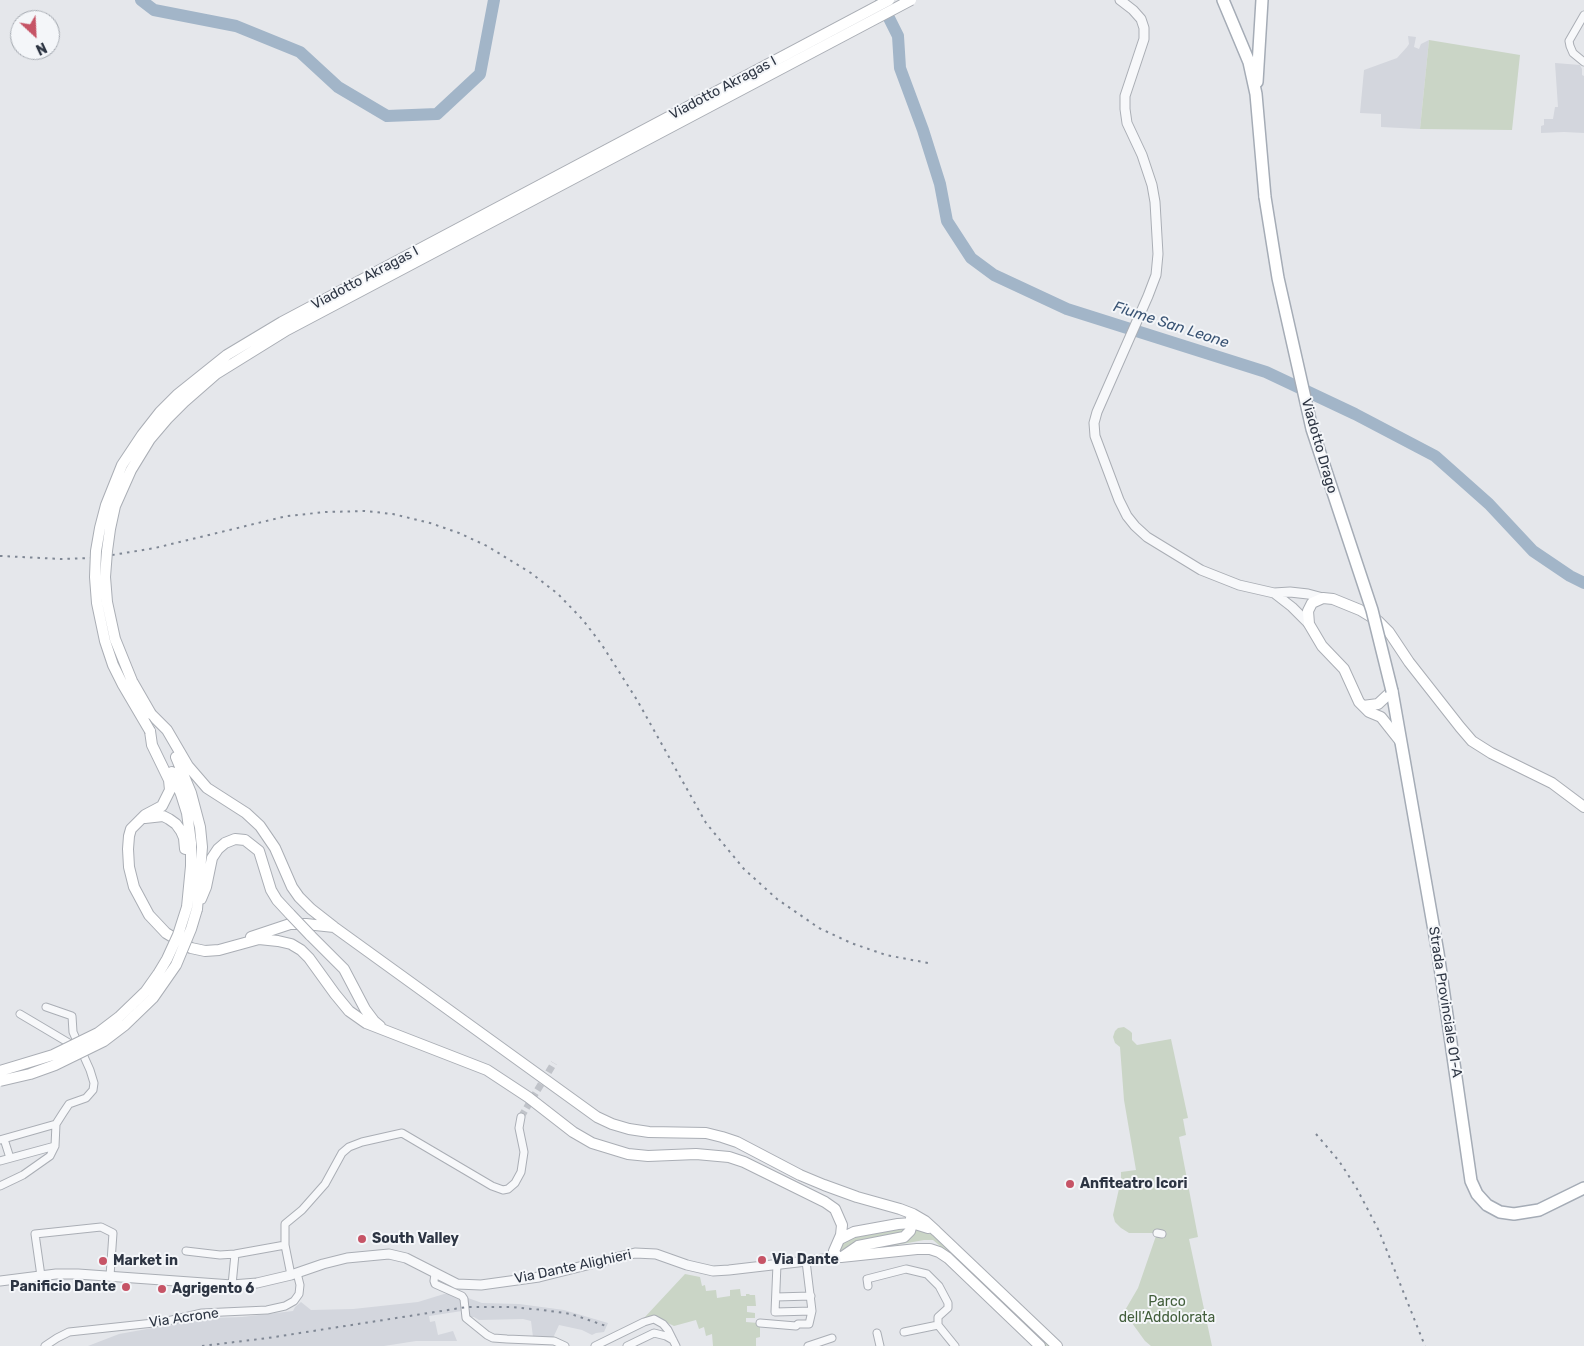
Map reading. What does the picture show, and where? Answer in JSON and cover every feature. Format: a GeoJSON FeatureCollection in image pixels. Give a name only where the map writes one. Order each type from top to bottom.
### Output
{"type":"FeatureCollection","features":[{"type":"Feature","properties":{"kind":"main road","name":"Viadotto Akragas I"},"geometry":{"type":"LineString","coordinates":[[150,730],[123,685],[113,665],[105,641],[97,603],[96,551],[106,505],[122,465],[160,412],[177,395],[227,355],[282,322],[889,0]]}},
{"type":"Feature","properties":{"kind":"main road","name":"Viadotto Akragas I"},"geometry":{"type":"LineString","coordinates":[[151,714],[132,681],[115,639],[107,602],[107,552],[115,506],[131,470],[150,439],[184,402],[216,374],[287,330],[911,0]]}},
{"type":"Feature","properties":{"kind":"main road"},"geometry":{"type":"LineString","coordinates":[[1223,0],[1249,62],[1256,94]]}},
{"type":"Feature","properties":{"kind":"main road"},"geometry":{"type":"LineString","coordinates":[[1256,94],[1262,0]]}},
{"type":"Feature","properties":{"kind":"main road","name":"Viadotto Drago"},"geometry":{"type":"LineString","coordinates":[[1256,94],[1265,197],[1278,278],[1312,429],[1372,610],[1392,690]]}},
{"type":"Feature","properties":{"kind":"main road"},"geometry":{"type":"LineString","coordinates":[[1401,742],[1381,717],[1369,712],[1359,702],[1344,669],[1322,646],[1309,624],[1308,611],[1312,602],[1322,598],[1333,599],[1360,610],[1378,621],[1389,632],[1409,662],[1472,741],[1491,753],[1552,783],[1584,807]]}},
{"type":"Feature","properties":{"kind":"main road"},"geometry":{"type":"LineString","coordinates":[[1378,704],[1392,690]]}},
{"type":"Feature","properties":{"kind":"main road","name":"Strada Provinciale 01-A"},"geometry":{"type":"LineString","coordinates":[[1392,690],[1438,953],[1471,1181],[1477,1194],[1487,1205],[1500,1212],[1514,1214],[1539,1210],[1584,1188]]}},
{"type":"Feature","properties":{"kind":"main road"},"geometry":{"type":"LineString","coordinates":[[1363,706],[1378,704],[1395,708]]}},
{"type":"Feature","properties":{"kind":"main road"},"geometry":{"type":"LineString","coordinates":[[1381,717],[1395,708]]}},
{"type":"Feature","properties":{"kind":"main road"},"geometry":{"type":"LineString","coordinates":[[151,714],[180,765],[196,809],[202,847],[192,908]]}},
{"type":"Feature","properties":{"kind":"main road"},"geometry":{"type":"LineString","coordinates":[[151,714],[167,730],[188,766],[207,788],[246,813],[270,838],[287,879],[299,897],[334,927],[597,1117],[629,1129],[649,1132],[706,1133],[722,1137],[738,1142],[800,1175],[824,1185],[909,1213],[925,1221],[1057,1346]]}},
{"type":"Feature","properties":{"kind":"main road"},"geometry":{"type":"LineString","coordinates":[[150,730],[152,745],[169,780],[170,790],[162,806],[145,815],[131,829],[128,848],[134,887],[149,915],[166,933],[191,948],[205,951],[219,950],[259,940],[291,944],[309,958],[349,1011],[366,1023],[487,1070],[528,1097],[573,1132],[592,1143],[628,1154],[648,1156],[716,1154],[744,1162],[825,1202],[835,1209],[842,1225],[834,1254],[837,1257],[917,1248],[939,1252],[948,1258],[1040,1346]]}},
{"type":"Feature","properties":{"kind":"main road"},"geometry":{"type":"LineString","coordinates":[[0,1081],[30,1074],[80,1054],[104,1041],[132,1019],[153,998],[176,965],[192,929],[191,843],[187,813],[171,769],[150,730]]}},
{"type":"Feature","properties":{"kind":"main road"},"geometry":{"type":"LineString","coordinates":[[137,821],[163,816],[176,824],[181,831],[185,846],[192,908]]}},
{"type":"Feature","properties":{"kind":"main road"},"geometry":{"type":"LineString","coordinates":[[0,1071],[45,1058],[75,1046],[98,1034],[133,1006],[146,991],[167,959],[192,908],[206,887],[212,858],[225,843],[235,839],[245,840],[259,851],[271,890],[277,900],[344,969],[365,1010],[374,1021],[391,1034]]}},
{"type":"Feature","properties":{"kind":"main road"},"geometry":{"type":"LineString","coordinates":[[230,947],[259,934],[290,924],[334,927]]}},
{"type":"Feature","properties":{"kind":"main road"},"geometry":{"type":"LineString","coordinates":[[842,1257],[858,1246],[904,1237],[910,1231],[912,1224],[909,1213]]}},
{"type":"Feature","properties":{"kind":"main road"},"geometry":{"type":"LineString","coordinates":[[837,1243],[854,1232],[898,1224],[912,1224],[936,1231]]}},
{"type":"Feature","properties":{"kind":"street"},"geometry":{"type":"LineString","coordinates":[[1120,0],[1134,10],[1141,19],[1144,28],[1144,39],[1125,96],[1125,109],[1128,123],[1148,173],[1155,202],[1158,254],[1156,275],[1097,412],[1094,431],[1126,516],[1147,537],[1201,570],[1239,585],[1274,593],[1299,593],[1322,598]]}},
{"type":"Feature","properties":{"kind":"street"},"geometry":{"type":"LineString","coordinates":[[1584,15],[1570,41],[1573,53],[1584,62]]}},
{"type":"Feature","properties":{"kind":"street"},"geometry":{"type":"LineString","coordinates":[[1274,593],[1309,624]]}},
{"type":"Feature","properties":{"kind":"street"},"geometry":{"type":"LineString","coordinates":[[0,1186],[33,1169],[50,1156],[55,1146],[56,1124],[69,1104],[86,1098],[93,1090],[94,1083],[73,1032],[72,1016],[46,1007]]}},
{"type":"Feature","properties":{"kind":"street"},"geometry":{"type":"LineString","coordinates":[[20,1014],[81,1050]]}},
{"type":"Feature","properties":{"kind":"street"},"geometry":{"type":"LineString","coordinates":[[294,1274],[285,1245],[286,1224],[302,1210],[324,1184],[342,1153],[350,1147],[398,1132],[407,1134],[492,1186],[503,1190],[508,1189],[515,1183],[521,1172],[524,1152],[519,1128],[521,1117]]}},
{"type":"Feature","properties":{"kind":"street"},"geometry":{"type":"LineString","coordinates":[[10,1158],[2,1139],[56,1124]]}},
{"type":"Feature","properties":{"kind":"street"},"geometry":{"type":"LineString","coordinates":[[0,1161],[55,1146]]}},
{"type":"Feature","properties":{"kind":"street"},"geometry":{"type":"LineString","coordinates":[[41,1276],[35,1234],[101,1227],[113,1233],[110,1276]]}},
{"type":"Feature","properties":{"kind":"street"},"geometry":{"type":"LineString","coordinates":[[825,1259],[837,1243]]}},
{"type":"Feature","properties":{"kind":"street"},"geometry":{"type":"LineString","coordinates":[[186,1251],[235,1254],[285,1245]]}},
{"type":"Feature","properties":{"kind":"street","name":"Via Dante Alighieri"},"geometry":{"type":"LineString","coordinates":[[0,1281],[56,1274],[232,1285],[257,1283],[347,1258],[389,1254],[406,1258],[457,1284],[481,1285],[539,1277],[628,1254],[642,1253],[664,1256],[687,1265],[713,1270],[729,1270],[842,1257]]}},
{"type":"Feature","properties":{"kind":"street"},"geometry":{"type":"LineString","coordinates":[[232,1285],[235,1254]]}},
{"type":"Feature","properties":{"kind":"street"},"geometry":{"type":"LineString","coordinates":[[760,1323],[796,1326],[798,1324],[809,1324],[812,1311],[806,1261]]}},
{"type":"Feature","properties":{"kind":"street"},"geometry":{"type":"LineString","coordinates":[[777,1264],[775,1312],[812,1311]]}},
{"type":"Feature","properties":{"kind":"street"},"geometry":{"type":"LineString","coordinates":[[868,1286],[867,1279],[906,1269],[927,1274],[939,1286],[948,1303],[948,1308],[938,1317],[938,1325],[955,1346]]}},
{"type":"Feature","properties":{"kind":"street","name":"Via Acrone"},"geometry":{"type":"LineString","coordinates":[[45,1346],[69,1332],[163,1322],[202,1314],[267,1310],[284,1306],[294,1301],[299,1294],[300,1285],[294,1274]]}},
{"type":"Feature","properties":{"kind":"street"},"geometry":{"type":"LineString","coordinates":[[435,1274],[435,1284],[462,1296],[466,1318],[487,1335],[493,1338],[554,1341],[565,1346]]}},
{"type":"Feature","properties":{"kind":"street"},"geometry":{"type":"LineString","coordinates":[[776,1297],[811,1296]]}},
{"type":"Feature","properties":{"kind":"street"},"geometry":{"type":"LineString","coordinates":[[595,1346],[654,1319],[663,1324],[675,1343]]}},
{"type":"Feature","properties":{"kind":"street"},"geometry":{"type":"LineString","coordinates":[[904,1332],[938,1325]]}},
{"type":"Feature","properties":{"kind":"street"},"geometry":{"type":"LineString","coordinates":[[626,1346],[654,1333],[666,1336],[675,1343]]}},
{"type":"Feature","properties":{"kind":"street"},"geometry":{"type":"LineString","coordinates":[[877,1333],[880,1346]]}},
{"type":"Feature","properties":{"kind":"street"},"geometry":{"type":"LineString","coordinates":[[808,1346],[832,1338]]}},
{"type":"Feature","properties":{"kind":"shaded area"},"geometry":{"type":"Polygon","coordinates":[[[1408,36],[1416,37],[1414,47],[1419,49],[1421,44],[1429,40],[1420,129],[1381,127],[1381,114],[1360,113],[1364,70],[1397,58],[1409,44],[1408,36]]]}},
{"type":"Feature","properties":{"kind":"shaded area"},"geometry":{"type":"Polygon","coordinates":[[[1555,63],[1580,65],[1582,69],[1582,75],[1584,76],[1584,133],[1541,133],[1544,119],[1553,119],[1555,107],[1558,107],[1555,63]]]}},
{"type":"Feature","properties":{"kind":"shaded area"},"geometry":{"type":"Polygon","coordinates":[[[444,1294],[451,1294],[461,1300],[468,1298],[482,1303],[519,1304],[564,1310],[608,1323],[604,1332],[592,1335],[582,1330],[559,1325],[553,1338],[533,1337],[531,1321],[523,1319],[479,1320],[469,1317],[462,1311],[429,1316],[430,1322],[435,1321],[438,1335],[453,1331],[457,1341],[416,1341],[384,1346],[88,1346],[119,1334],[186,1322],[210,1318],[242,1317],[293,1311],[301,1302],[311,1310],[353,1309],[418,1302],[444,1294]]]}},
{"type":"Feature","properties":{"kind":"green space"},"geometry":{"type":"Polygon","coordinates":[[[1429,40],[1520,55],[1512,130],[1420,129],[1429,40]]]}},
{"type":"Feature","properties":{"kind":"green space","name":"Parco dell’Addolorata"},"geometry":{"type":"Polygon","coordinates":[[[1124,1027],[1132,1033],[1132,1040],[1137,1045],[1171,1039],[1188,1118],[1183,1119],[1186,1135],[1179,1137],[1198,1237],[1189,1239],[1212,1346],[1151,1346],[1145,1341],[1124,1312],[1138,1288],[1157,1233],[1129,1233],[1115,1222],[1113,1215],[1121,1172],[1136,1170],[1124,1100],[1120,1047],[1115,1043],[1113,1037],[1118,1028],[1124,1027]]]}},
{"type":"Feature","properties":{"kind":"green space"},"geometry":{"type":"Polygon","coordinates":[[[907,1228],[902,1233],[857,1241],[840,1252],[839,1250],[844,1242],[851,1237],[907,1228]]]}},
{"type":"Feature","properties":{"kind":"green space"},"geometry":{"type":"Polygon","coordinates":[[[914,1228],[931,1234],[940,1240],[1050,1346],[1044,1346],[952,1256],[933,1240],[864,1251],[862,1248],[914,1228]]]}},
{"type":"Feature","properties":{"kind":"green space"},"geometry":{"type":"Polygon","coordinates":[[[685,1274],[700,1277],[702,1286],[705,1285],[706,1291],[716,1290],[717,1298],[730,1296],[730,1290],[740,1289],[741,1296],[746,1296],[746,1294],[755,1295],[756,1306],[747,1306],[747,1312],[755,1313],[755,1318],[746,1318],[746,1322],[758,1323],[760,1325],[760,1337],[756,1338],[756,1346],[713,1346],[712,1334],[706,1336],[704,1327],[699,1329],[696,1320],[674,1326],[657,1318],[644,1318],[685,1274]]]}},
{"type":"Feature","properties":{"kind":"waterway","name":"Fiume San Leone"},"geometry":{"type":"LineString","coordinates":[[141,0],[154,10],[236,26],[300,52],[338,87],[387,116],[437,114],[480,74],[494,0]]}},
{"type":"Feature","properties":{"kind":"waterway","name":"Fiume San Leone"},"geometry":{"type":"LineString","coordinates":[[881,2],[898,36],[900,68],[923,130],[940,184],[947,221],[971,258],[994,275],[1067,309],[1266,372],[1355,414],[1435,456],[1489,504],[1533,551],[1570,576],[1584,583]]}},
{"type":"Feature","properties":{"kind":"tunnel"},"geometry":{"type":"LineString","coordinates":[[521,1117],[554,1063]]}},
{"type":"Feature","properties":{"kind":"railway"},"geometry":{"type":"LineString","coordinates":[[0,556],[61,559],[94,558],[155,548],[287,516],[326,512],[365,511],[393,514],[430,523],[459,533],[487,546],[531,573],[558,594],[583,620],[602,645],[637,700],[706,823],[744,869],[777,899],[819,928],[851,943],[886,955],[928,963]]}},
{"type":"Feature","properties":{"kind":"railway"},"geometry":{"type":"LineString","coordinates":[[1316,1134],[1339,1161],[1356,1187],[1379,1231],[1425,1346]]}},
{"type":"Feature","properties":{"kind":"railway"},"geometry":{"type":"LineString","coordinates":[[202,1346],[268,1338],[467,1307],[512,1307],[543,1310],[571,1314],[606,1326]]}},
{"type":"Feature","properties":{"kind":"place","name":"Anfiteatro Icori"},"geometry":{"type":"Point","coordinates":[1070,1184]}},
{"type":"Feature","properties":{"kind":"place","name":"South Valley"},"geometry":{"type":"Point","coordinates":[362,1239]}},
{"type":"Feature","properties":{"kind":"place","name":"Via Dante"},"geometry":{"type":"Point","coordinates":[762,1260]}},
{"type":"Feature","properties":{"kind":"place","name":"Market in"},"geometry":{"type":"Point","coordinates":[103,1261]}},
{"type":"Feature","properties":{"kind":"place","name":"Panificio Dante"},"geometry":{"type":"Point","coordinates":[126,1287]}},
{"type":"Feature","properties":{"kind":"place","name":"Agrigento 6"},"geometry":{"type":"Point","coordinates":[162,1289]}}]}
